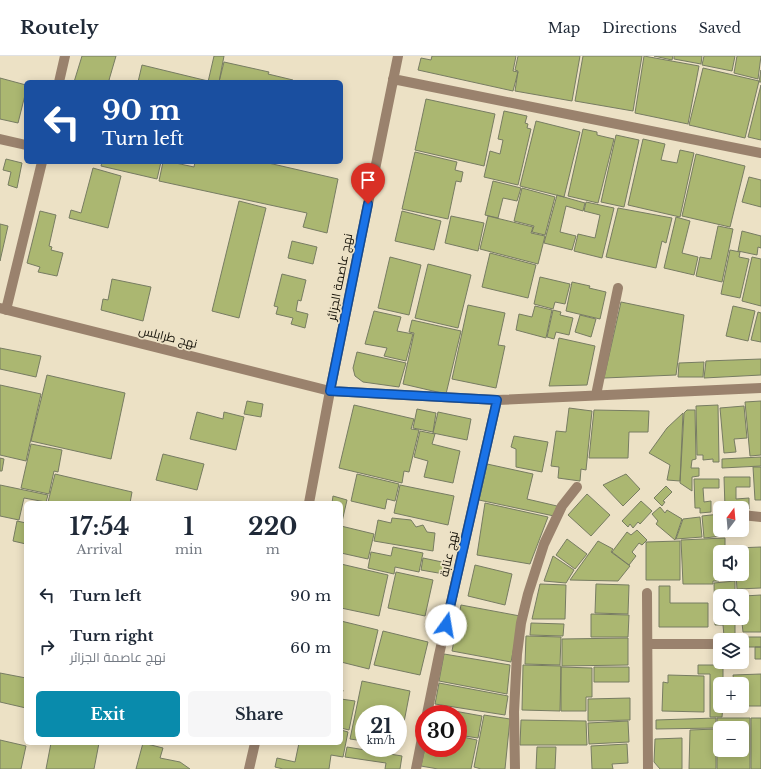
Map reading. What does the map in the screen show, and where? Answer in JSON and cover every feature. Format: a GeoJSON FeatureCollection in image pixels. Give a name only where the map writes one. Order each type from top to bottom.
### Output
{"type":"FeatureCollection","features":[{"type":"Feature","properties":{"kind":"street"},"geometry":{"type":"LineString","coordinates":[[59,80],[65,56]]}},
{"type":"Feature","properties":{"kind":"street","name":"نهج عاصمة الجزائر"},"geometry":{"type":"LineString","coordinates":[[308,501],[398,56]]}},
{"type":"Feature","properties":{"kind":"street"},"geometry":{"type":"LineString","coordinates":[[393,79],[761,153]]}},
{"type":"Feature","properties":{"kind":"street"},"geometry":{"type":"LineString","coordinates":[[0,139],[24,145]]}},
{"type":"Feature","properties":{"kind":"street"},"geometry":{"type":"LineString","coordinates":[[3,309],[41,164]]}},
{"type":"Feature","properties":{"kind":"street"},"geometry":{"type":"LineString","coordinates":[[596,395],[618,288]]}},
{"type":"Feature","properties":{"kind":"street","name":"نهج طرابلس"},"geometry":{"type":"LineString","coordinates":[[3,309],[330,391],[497,400],[761,388]]}},
{"type":"Feature","properties":{"kind":"street","name":"نهج عنابة"},"geometry":{"type":"LineString","coordinates":[[429,705],[497,400]]}},
{"type":"Feature","properties":{"kind":"street"},"geometry":{"type":"LineString","coordinates":[[515,769],[514,712],[517,654],[521,623],[528,594],[544,544],[562,506],[577,487]]}},
{"type":"Feature","properties":{"kind":"street"},"geometry":{"type":"LineString","coordinates":[[749,516],[761,517]]}},
{"type":"Feature","properties":{"kind":"street"},"geometry":{"type":"LineString","coordinates":[[648,593],[648,769]]}},
{"type":"Feature","properties":{"kind":"street"},"geometry":{"type":"LineString","coordinates":[[648,644],[713,644]]}},
{"type":"Feature","properties":{"kind":"street"},"geometry":{"type":"LineString","coordinates":[[249,769],[255,745]]}},
{"type":"Feature","properties":{"kind":"street"},"geometry":{"type":"LineString","coordinates":[[416,769],[418,757]]}},
{"type":"Feature","properties":{"kind":"building"},"geometry":{"type":"Polygon","coordinates":[[[82,56],[116,56],[109,80],[75,80],[82,56]]]}},
{"type":"Feature","properties":{"kind":"building"},"geometry":{"type":"Polygon","coordinates":[[[214,56],[224,56],[219,80],[208,80],[214,56]]]}},
{"type":"Feature","properties":{"kind":"building"},"geometry":{"type":"Polygon","coordinates":[[[432,56],[516,56],[513,71],[518,72],[513,91],[418,70],[421,58],[431,60],[432,56]]]}},
{"type":"Feature","properties":{"kind":"building"},"geometry":{"type":"Polygon","coordinates":[[[518,56],[580,56],[572,101],[515,91],[518,71],[515,70],[518,56]]]}},
{"type":"Feature","properties":{"kind":"building"},"geometry":{"type":"Polygon","coordinates":[[[583,56],[642,56],[633,111],[575,101],[583,56]]]}},
{"type":"Feature","properties":{"kind":"building"},"geometry":{"type":"Polygon","coordinates":[[[644,56],[699,66],[688,124],[635,113],[644,56]]]}},
{"type":"Feature","properties":{"kind":"building"},"geometry":{"type":"Polygon","coordinates":[[[654,56],[673,56],[672,60],[654,56]]]}},
{"type":"Feature","properties":{"kind":"building"},"geometry":{"type":"Polygon","coordinates":[[[674,56],[702,56],[701,64],[674,59],[674,56]]]}},
{"type":"Feature","properties":{"kind":"building"},"geometry":{"type":"Polygon","coordinates":[[[704,56],[735,56],[732,71],[702,65],[704,56]]]}},
{"type":"Feature","properties":{"kind":"building"},"geometry":{"type":"Polygon","coordinates":[[[737,56],[761,56],[758,79],[734,73],[737,56]]]}},
{"type":"Feature","properties":{"kind":"building"},"geometry":{"type":"Polygon","coordinates":[[[224,62],[269,72],[268,74],[293,80],[220,80],[224,62]]]}},
{"type":"Feature","properties":{"kind":"building"},"geometry":{"type":"Polygon","coordinates":[[[142,65],[204,80],[138,80],[142,65]]]}},
{"type":"Feature","properties":{"kind":"building"},"geometry":{"type":"Polygon","coordinates":[[[703,68],[759,81],[745,138],[689,125],[703,68]]]}},
{"type":"Feature","properties":{"kind":"building"},"geometry":{"type":"Polygon","coordinates":[[[761,70],[761,82],[759,82],[761,70]]]}},
{"type":"Feature","properties":{"kind":"building"},"geometry":{"type":"Polygon","coordinates":[[[0,78],[24,84],[24,99],[18,123],[0,119],[0,78]]]}},
{"type":"Feature","properties":{"kind":"building"},"geometry":{"type":"Polygon","coordinates":[[[761,85],[761,140],[748,137],[761,85]]]}},
{"type":"Feature","properties":{"kind":"building"},"geometry":{"type":"Polygon","coordinates":[[[426,99],[495,114],[484,166],[415,150],[426,99]]]}},
{"type":"Feature","properties":{"kind":"building"},"geometry":{"type":"Polygon","coordinates":[[[504,111],[527,116],[525,123],[528,124],[527,128],[531,129],[518,185],[484,177],[490,151],[500,154],[503,140],[498,139],[504,111]]]}},
{"type":"Feature","properties":{"kind":"building"},"geometry":{"type":"Polygon","coordinates":[[[536,121],[580,132],[564,197],[520,186],[536,121]]]}},
{"type":"Feature","properties":{"kind":"building"},"geometry":{"type":"Polygon","coordinates":[[[583,129],[597,132],[597,135],[614,139],[598,203],[568,196],[583,129]]]}},
{"type":"Feature","properties":{"kind":"building"},"geometry":{"type":"Polygon","coordinates":[[[616,135],[639,140],[624,207],[601,202],[616,135]]]}},
{"type":"Feature","properties":{"kind":"building"},"geometry":{"type":"Polygon","coordinates":[[[643,139],[665,144],[661,160],[677,163],[680,150],[694,153],[680,217],[628,205],[643,139]]]}},
{"type":"Feature","properties":{"kind":"building"},"geometry":{"type":"Polygon","coordinates":[[[415,152],[457,162],[455,170],[463,172],[461,182],[456,181],[448,219],[402,209],[415,152]]]}},
{"type":"Feature","properties":{"kind":"building"},"geometry":{"type":"Polygon","coordinates":[[[696,154],[745,166],[730,227],[682,216],[696,154]]]}},
{"type":"Feature","properties":{"kind":"building"},"geometry":{"type":"Polygon","coordinates":[[[6,159],[22,163],[17,188],[8,185],[11,172],[3,170],[6,159]]]}},
{"type":"Feature","properties":{"kind":"building"},"geometry":{"type":"Polygon","coordinates":[[[102,164],[161,164],[157,179],[101,166],[102,164]]]}},
{"type":"Feature","properties":{"kind":"building"},"geometry":{"type":"Polygon","coordinates":[[[163,164],[180,164],[194,167],[195,164],[273,164],[338,179],[327,233],[303,227],[307,213],[159,181],[163,164]]]}},
{"type":"Feature","properties":{"kind":"building"},"geometry":{"type":"Polygon","coordinates":[[[93,168],[121,176],[108,228],[69,218],[71,210],[81,213],[93,168]]]}},
{"type":"Feature","properties":{"kind":"building"},"geometry":{"type":"Polygon","coordinates":[[[749,177],[761,180],[761,207],[742,202],[749,177]]]}},
{"type":"Feature","properties":{"kind":"building"},"geometry":{"type":"Polygon","coordinates":[[[493,181],[521,188],[517,201],[503,198],[498,218],[485,215],[493,181]]]}},
{"type":"Feature","properties":{"kind":"building"},"geometry":{"type":"Polygon","coordinates":[[[522,188],[555,197],[545,235],[532,232],[534,226],[514,221],[522,188]]]}},
{"type":"Feature","properties":{"kind":"building"},"geometry":{"type":"Polygon","coordinates":[[[557,195],[585,203],[583,211],[566,206],[560,232],[576,236],[572,250],[544,243],[557,195]]]}},
{"type":"Feature","properties":{"kind":"building"},"geometry":{"type":"Polygon","coordinates":[[[239,201],[266,208],[239,318],[212,311],[239,201]]]}},
{"type":"Feature","properties":{"kind":"building"},"geometry":{"type":"Polygon","coordinates":[[[586,202],[614,208],[602,258],[574,251],[578,234],[595,238],[600,215],[584,211],[586,202]]]}},
{"type":"Feature","properties":{"kind":"building"},"geometry":{"type":"Polygon","coordinates":[[[618,208],[672,218],[666,243],[662,241],[656,268],[606,257],[618,208]]]}},
{"type":"Feature","properties":{"kind":"building"},"geometry":{"type":"Polygon","coordinates":[[[40,211],[56,215],[49,246],[52,247],[51,250],[63,253],[57,276],[38,272],[40,267],[27,263],[40,211]]]}},
{"type":"Feature","properties":{"kind":"building"},"geometry":{"type":"Polygon","coordinates":[[[402,211],[441,221],[434,250],[395,241],[402,211]]]}},
{"type":"Feature","properties":{"kind":"building"},"geometry":{"type":"Polygon","coordinates":[[[451,216],[484,223],[478,251],[445,243],[451,216]]]}},
{"type":"Feature","properties":{"kind":"building"},"geometry":{"type":"Polygon","coordinates":[[[488,216],[533,227],[531,233],[545,236],[538,264],[480,249],[488,216]]]}},
{"type":"Feature","properties":{"kind":"building"},"geometry":{"type":"Polygon","coordinates":[[[676,217],[690,221],[682,253],[698,257],[694,275],[664,268],[676,217]]]}},
{"type":"Feature","properties":{"kind":"building"},"geometry":{"type":"Polygon","coordinates":[[[0,224],[8,226],[0,261],[0,224]]]}},
{"type":"Feature","properties":{"kind":"building"},"geometry":{"type":"Polygon","coordinates":[[[718,226],[733,229],[722,282],[696,276],[700,257],[711,259],[718,226]]]}},
{"type":"Feature","properties":{"kind":"building"},"geometry":{"type":"Polygon","coordinates":[[[742,231],[761,236],[761,248],[758,247],[757,255],[738,251],[742,231]]]}},
{"type":"Feature","properties":{"kind":"building"},"geometry":{"type":"Polygon","coordinates":[[[292,241],[317,247],[313,264],[288,258],[292,241]]]}},
{"type":"Feature","properties":{"kind":"building"},"geometry":{"type":"Polygon","coordinates":[[[730,250],[740,252],[739,257],[749,259],[740,298],[721,294],[730,250]]]}},
{"type":"Feature","properties":{"kind":"building"},"geometry":{"type":"Polygon","coordinates":[[[490,253],[536,265],[528,298],[482,287],[490,253]]]}},
{"type":"Feature","properties":{"kind":"building"},"geometry":{"type":"Polygon","coordinates":[[[390,257],[421,265],[409,315],[378,308],[390,257]]]}},
{"type":"Feature","properties":{"kind":"building"},"geometry":{"type":"Polygon","coordinates":[[[752,257],[761,259],[761,306],[742,301],[752,257]]]}},
{"type":"Feature","properties":{"kind":"building"},"geometry":{"type":"Polygon","coordinates":[[[428,264],[471,275],[458,328],[415,318],[428,264]]]}},
{"type":"Feature","properties":{"kind":"building"},"geometry":{"type":"Polygon","coordinates":[[[282,274],[306,280],[301,301],[298,300],[296,311],[308,314],[305,328],[291,324],[293,318],[276,314],[278,307],[274,306],[282,274]]]}},
{"type":"Feature","properties":{"kind":"building"},"geometry":{"type":"Polygon","coordinates":[[[540,277],[570,284],[565,304],[555,302],[553,309],[534,304],[540,277]]]}},
{"type":"Feature","properties":{"kind":"building"},"geometry":{"type":"Polygon","coordinates":[[[112,279],[151,287],[143,321],[101,310],[103,299],[108,300],[112,279]]]}},
{"type":"Feature","properties":{"kind":"building"},"geometry":{"type":"Polygon","coordinates":[[[572,282],[590,286],[589,288],[606,292],[600,319],[566,311],[572,282]]]}},
{"type":"Feature","properties":{"kind":"building"},"geometry":{"type":"Polygon","coordinates":[[[621,302],[684,315],[676,375],[604,378],[621,302]]]}},
{"type":"Feature","properties":{"kind":"building"},"geometry":{"type":"Polygon","coordinates":[[[468,305],[505,313],[498,345],[505,346],[496,388],[452,379],[468,305]]]}},
{"type":"Feature","properties":{"kind":"building"},"geometry":{"type":"Polygon","coordinates":[[[535,306],[552,310],[546,338],[516,330],[519,314],[532,317],[535,306]]]}},
{"type":"Feature","properties":{"kind":"building"},"geometry":{"type":"Polygon","coordinates":[[[733,306],[755,311],[748,341],[726,336],[733,306]]]}},
{"type":"Feature","properties":{"kind":"building"},"geometry":{"type":"Polygon","coordinates":[[[553,310],[561,312],[560,315],[573,318],[569,335],[556,332],[554,339],[547,337],[553,310]]]}},
{"type":"Feature","properties":{"kind":"building"},"geometry":{"type":"Polygon","coordinates":[[[374,311],[401,317],[397,331],[413,334],[406,361],[384,356],[387,348],[365,344],[374,311]]]}},
{"type":"Feature","properties":{"kind":"building"},"geometry":{"type":"Polygon","coordinates":[[[758,312],[761,313],[761,342],[751,340],[758,312]]]}},
{"type":"Feature","properties":{"kind":"building"},"geometry":{"type":"Polygon","coordinates":[[[580,315],[596,319],[591,337],[575,332],[580,315]]]}},
{"type":"Feature","properties":{"kind":"building"},"geometry":{"type":"Polygon","coordinates":[[[412,320],[461,331],[446,394],[403,384],[414,333],[409,332],[412,320]]]}},
{"type":"Feature","properties":{"kind":"building"},"geometry":{"type":"Polygon","coordinates":[[[559,338],[595,346],[587,385],[549,386],[559,338]]]}},
{"type":"Feature","properties":{"kind":"building"},"geometry":{"type":"Polygon","coordinates":[[[0,348],[41,356],[36,377],[0,369],[0,348]]]}},
{"type":"Feature","properties":{"kind":"building"},"geometry":{"type":"Polygon","coordinates":[[[357,352],[406,363],[399,387],[363,382],[355,376],[353,368],[357,352]]]}},
{"type":"Feature","properties":{"kind":"building"},"geometry":{"type":"Polygon","coordinates":[[[761,359],[761,375],[704,378],[706,361],[761,359]]]}},
{"type":"Feature","properties":{"kind":"building"},"geometry":{"type":"Polygon","coordinates":[[[704,362],[703,377],[678,377],[679,363],[704,362]]]}},
{"type":"Feature","properties":{"kind":"building"},"geometry":{"type":"Polygon","coordinates":[[[47,375],[125,393],[111,459],[31,441],[47,375]]]}},
{"type":"Feature","properties":{"kind":"building"},"geometry":{"type":"Polygon","coordinates":[[[0,385],[41,394],[26,461],[0,455],[0,385]]]}},
{"type":"Feature","properties":{"kind":"building"},"geometry":{"type":"Polygon","coordinates":[[[247,401],[263,404],[261,417],[244,414],[247,401]]]}},
{"type":"Feature","properties":{"kind":"building"},"geometry":{"type":"Polygon","coordinates":[[[761,401],[761,455],[750,456],[745,402],[761,401]]]}},
{"type":"Feature","properties":{"kind":"building"},"geometry":{"type":"Polygon","coordinates":[[[354,405],[414,419],[411,429],[419,430],[409,472],[404,471],[402,483],[339,468],[354,405]]]}},
{"type":"Feature","properties":{"kind":"building"},"geometry":{"type":"Polygon","coordinates":[[[718,405],[719,462],[713,462],[713,459],[703,460],[703,455],[697,455],[696,406],[718,405]]]}},
{"type":"Feature","properties":{"kind":"building"},"geometry":{"type":"Polygon","coordinates":[[[744,406],[747,438],[734,439],[736,452],[724,453],[720,408],[744,406]]]}},
{"type":"Feature","properties":{"kind":"building"},"geometry":{"type":"Polygon","coordinates":[[[569,408],[592,411],[586,470],[581,469],[580,481],[558,478],[559,467],[551,466],[556,431],[566,432],[569,408]]]}},
{"type":"Feature","properties":{"kind":"building"},"geometry":{"type":"Polygon","coordinates":[[[417,409],[436,413],[433,432],[413,428],[417,409]]]}},
{"type":"Feature","properties":{"kind":"building"},"geometry":{"type":"Polygon","coordinates":[[[594,410],[649,411],[648,432],[629,432],[628,458],[589,458],[594,410]]]}},
{"type":"Feature","properties":{"kind":"building"},"geometry":{"type":"Polygon","coordinates":[[[687,410],[695,410],[696,459],[692,460],[691,468],[699,468],[699,476],[692,477],[692,491],[680,483],[684,413],[687,410]]]}},
{"type":"Feature","properties":{"kind":"building"},"geometry":{"type":"Polygon","coordinates":[[[197,412],[223,419],[224,412],[244,417],[236,450],[190,439],[197,412]]]}},
{"type":"Feature","properties":{"kind":"building"},"geometry":{"type":"Polygon","coordinates":[[[438,412],[471,419],[467,440],[433,433],[438,412]]]}},
{"type":"Feature","properties":{"kind":"building"},"geometry":{"type":"Polygon","coordinates":[[[683,413],[680,481],[667,480],[670,465],[649,453],[667,428],[683,413]]]}},
{"type":"Feature","properties":{"kind":"building"},"geometry":{"type":"Polygon","coordinates":[[[420,431],[435,434],[432,444],[460,451],[453,483],[424,477],[428,461],[414,457],[420,431]]]}},
{"type":"Feature","properties":{"kind":"building"},"geometry":{"type":"Polygon","coordinates":[[[514,436],[548,442],[542,472],[516,467],[516,449],[511,447],[514,436]]]}},
{"type":"Feature","properties":{"kind":"building"},"geometry":{"type":"Polygon","coordinates":[[[31,444],[62,450],[58,472],[54,471],[49,494],[21,488],[31,444]]]}},
{"type":"Feature","properties":{"kind":"building"},"geometry":{"type":"Polygon","coordinates":[[[163,454],[204,464],[197,490],[156,480],[163,454]]]}},
{"type":"Feature","properties":{"kind":"building"},"geometry":{"type":"Polygon","coordinates":[[[761,457],[761,466],[722,468],[722,459],[761,457]]]}},
{"type":"Feature","properties":{"kind":"building"},"geometry":{"type":"Polygon","coordinates":[[[0,458],[4,459],[2,471],[0,471],[0,458]]]}},
{"type":"Feature","properties":{"kind":"building"},"geometry":{"type":"Polygon","coordinates":[[[487,464],[533,474],[527,499],[557,506],[554,516],[479,500],[487,464]]]}},
{"type":"Feature","properties":{"kind":"building"},"geometry":{"type":"Polygon","coordinates":[[[753,467],[761,467],[761,500],[755,500],[753,467]]]}},
{"type":"Feature","properties":{"kind":"building"},"geometry":{"type":"Polygon","coordinates":[[[55,474],[132,492],[130,501],[48,501],[55,474]]]}},
{"type":"Feature","properties":{"kind":"building"},"geometry":{"type":"Polygon","coordinates":[[[357,474],[399,484],[395,501],[387,499],[385,509],[351,501],[357,474]]]}},
{"type":"Feature","properties":{"kind":"building"},"geometry":{"type":"Polygon","coordinates":[[[626,474],[640,489],[623,506],[603,485],[626,474]]]}},
{"type":"Feature","properties":{"kind":"building"},"geometry":{"type":"Polygon","coordinates":[[[724,477],[750,477],[750,487],[736,487],[736,499],[749,498],[749,501],[725,501],[724,477]]]}},
{"type":"Feature","properties":{"kind":"building"},"geometry":{"type":"Polygon","coordinates":[[[694,479],[719,479],[719,488],[703,488],[704,502],[711,501],[711,512],[700,513],[700,508],[695,508],[694,479]]]}},
{"type":"Feature","properties":{"kind":"building"},"geometry":{"type":"Polygon","coordinates":[[[0,485],[48,495],[46,501],[24,498],[19,520],[0,516],[0,485]]]}},
{"type":"Feature","properties":{"kind":"building"},"geometry":{"type":"Polygon","coordinates":[[[400,485],[454,496],[448,525],[394,513],[400,485]]]}},
{"type":"Feature","properties":{"kind":"building"},"geometry":{"type":"Polygon","coordinates":[[[666,486],[672,492],[663,501],[665,502],[662,506],[654,498],[666,486]]]}},
{"type":"Feature","properties":{"kind":"building"},"geometry":{"type":"Polygon","coordinates":[[[587,494],[610,515],[591,536],[568,515],[587,494]]]}},
{"type":"Feature","properties":{"kind":"building"},"geometry":{"type":"Polygon","coordinates":[[[333,496],[347,500],[343,517],[343,501],[332,501],[333,496]]]}},
{"type":"Feature","properties":{"kind":"building"},"geometry":{"type":"Polygon","coordinates":[[[641,501],[652,511],[640,524],[638,522],[633,528],[630,524],[628,527],[622,521],[641,501]]]}},
{"type":"Feature","properties":{"kind":"building"},"geometry":{"type":"Polygon","coordinates":[[[485,503],[548,517],[530,564],[477,555],[485,503]]]}},
{"type":"Feature","properties":{"kind":"building"},"geometry":{"type":"Polygon","coordinates":[[[660,507],[665,513],[667,510],[682,519],[675,540],[656,524],[658,521],[652,514],[660,507]]]}},
{"type":"Feature","properties":{"kind":"building"},"geometry":{"type":"Polygon","coordinates":[[[713,515],[713,537],[704,538],[702,516],[713,515]]]}},
{"type":"Feature","properties":{"kind":"building"},"geometry":{"type":"Polygon","coordinates":[[[700,517],[702,537],[676,539],[683,519],[700,517]]]}},
{"type":"Feature","properties":{"kind":"building"},"geometry":{"type":"Polygon","coordinates":[[[392,518],[411,520],[416,527],[423,525],[427,532],[435,533],[433,551],[374,541],[378,520],[391,523],[392,518]]]}},
{"type":"Feature","properties":{"kind":"building"},"geometry":{"type":"Polygon","coordinates":[[[17,521],[24,523],[24,544],[13,541],[17,521]]]}},
{"type":"Feature","properties":{"kind":"building"},"geometry":{"type":"Polygon","coordinates":[[[343,526],[374,534],[368,559],[343,553],[343,526]]]}},
{"type":"Feature","properties":{"kind":"building"},"geometry":{"type":"Polygon","coordinates":[[[637,530],[647,540],[642,545],[639,543],[632,552],[636,556],[629,565],[612,552],[627,532],[631,535],[637,530]]]}},
{"type":"Feature","properties":{"kind":"building"},"geometry":{"type":"Polygon","coordinates":[[[725,538],[725,545],[713,545],[713,584],[683,584],[681,540],[725,538]]]}},
{"type":"Feature","properties":{"kind":"building"},"geometry":{"type":"Polygon","coordinates":[[[567,539],[587,554],[575,569],[556,555],[567,539]]]}},
{"type":"Feature","properties":{"kind":"building"},"geometry":{"type":"Polygon","coordinates":[[[598,541],[613,549],[611,552],[630,566],[618,581],[570,580],[598,541]]]}},
{"type":"Feature","properties":{"kind":"building"},"geometry":{"type":"Polygon","coordinates":[[[680,541],[680,580],[646,580],[646,542],[680,541]]]}},
{"type":"Feature","properties":{"kind":"building"},"geometry":{"type":"Polygon","coordinates":[[[393,547],[423,553],[419,572],[395,567],[394,574],[368,568],[371,552],[391,556],[393,547]]]}},
{"type":"Feature","properties":{"kind":"building"},"geometry":{"type":"Polygon","coordinates":[[[749,547],[761,547],[761,588],[737,589],[736,581],[749,581],[749,547]]]}},
{"type":"Feature","properties":{"kind":"building"},"geometry":{"type":"Polygon","coordinates":[[[553,556],[574,570],[566,583],[544,581],[553,556]]]}},
{"type":"Feature","properties":{"kind":"building"},"geometry":{"type":"Polygon","coordinates":[[[423,558],[447,563],[444,574],[421,570],[423,558]]]}},
{"type":"Feature","properties":{"kind":"building"},"geometry":{"type":"Polygon","coordinates":[[[343,564],[388,575],[379,616],[343,608],[343,564]]]}},
{"type":"Feature","properties":{"kind":"building"},"geometry":{"type":"Polygon","coordinates":[[[475,565],[512,574],[505,605],[468,596],[475,565]]]}},
{"type":"Feature","properties":{"kind":"building"},"geometry":{"type":"Polygon","coordinates":[[[396,572],[433,580],[425,616],[388,608],[396,572]]]}},
{"type":"Feature","properties":{"kind":"building"},"geometry":{"type":"Polygon","coordinates":[[[735,581],[735,589],[714,589],[714,583],[735,581]]]}},
{"type":"Feature","properties":{"kind":"building"},"geometry":{"type":"Polygon","coordinates":[[[540,584],[566,585],[565,619],[532,619],[540,584]]]}},
{"type":"Feature","properties":{"kind":"building"},"geometry":{"type":"Polygon","coordinates":[[[596,584],[629,585],[628,614],[595,613],[596,584]]]}},
{"type":"Feature","properties":{"kind":"building"},"geometry":{"type":"Polygon","coordinates":[[[659,586],[670,586],[670,603],[708,603],[708,627],[659,627],[659,586]]]}},
{"type":"Feature","properties":{"kind":"building"},"geometry":{"type":"Polygon","coordinates":[[[761,595],[761,632],[743,632],[742,625],[749,625],[749,596],[761,595]]]}},
{"type":"Feature","properties":{"kind":"building"},"geometry":{"type":"Polygon","coordinates":[[[461,605],[520,616],[511,662],[452,651],[461,605]]]}},
{"type":"Feature","properties":{"kind":"building"},"geometry":{"type":"Polygon","coordinates":[[[591,614],[629,615],[628,637],[591,637],[591,614]]]}},
{"type":"Feature","properties":{"kind":"building"},"geometry":{"type":"Polygon","coordinates":[[[343,621],[378,630],[369,669],[343,662],[343,621]]]}},
{"type":"Feature","properties":{"kind":"building"},"geometry":{"type":"Polygon","coordinates":[[[531,623],[564,624],[563,636],[530,635],[531,623]]]}},
{"type":"Feature","properties":{"kind":"building"},"geometry":{"type":"Polygon","coordinates":[[[723,625],[735,625],[735,633],[724,633],[723,625]]]}},
{"type":"Feature","properties":{"kind":"building"},"geometry":{"type":"Polygon","coordinates":[[[383,631],[428,642],[420,675],[374,665],[383,631]]]}},
{"type":"Feature","properties":{"kind":"building"},"geometry":{"type":"Polygon","coordinates":[[[526,636],[561,637],[560,665],[525,664],[526,636]]]}},
{"type":"Feature","properties":{"kind":"building"},"geometry":{"type":"Polygon","coordinates":[[[749,637],[761,637],[761,647],[749,647],[749,637]]]}},
{"type":"Feature","properties":{"kind":"building"},"geometry":{"type":"Polygon","coordinates":[[[628,638],[628,665],[562,666],[562,639],[628,638]]]}},
{"type":"Feature","properties":{"kind":"building"},"geometry":{"type":"Polygon","coordinates":[[[755,647],[761,647],[761,659],[755,659],[755,647]]]}},
{"type":"Feature","properties":{"kind":"building"},"geometry":{"type":"Polygon","coordinates":[[[444,654],[510,665],[507,694],[439,681],[444,654]]]}},
{"type":"Feature","properties":{"kind":"building"},"geometry":{"type":"Polygon","coordinates":[[[523,665],[561,666],[560,711],[522,710],[523,665]]]}},
{"type":"Feature","properties":{"kind":"building"},"geometry":{"type":"Polygon","coordinates":[[[698,665],[713,665],[713,669],[723,669],[723,677],[713,677],[713,713],[722,713],[722,717],[710,717],[710,674],[698,674],[698,665]]]}},
{"type":"Feature","properties":{"kind":"building"},"geometry":{"type":"Polygon","coordinates":[[[561,667],[592,668],[592,697],[586,697],[586,711],[561,711],[561,667]]]}},
{"type":"Feature","properties":{"kind":"building"},"geometry":{"type":"Polygon","coordinates":[[[594,667],[629,667],[629,682],[594,682],[594,667]]]}},
{"type":"Feature","properties":{"kind":"building"},"geometry":{"type":"Polygon","coordinates":[[[0,673],[24,678],[24,708],[0,702],[0,673]]]}},
{"type":"Feature","properties":{"kind":"building"},"geometry":{"type":"Polygon","coordinates":[[[761,674],[761,706],[749,706],[749,677],[733,677],[733,675],[761,674]]]}},
{"type":"Feature","properties":{"kind":"building"},"geometry":{"type":"Polygon","coordinates":[[[668,675],[704,676],[704,712],[662,711],[663,682],[668,683],[668,675]]]}},
{"type":"Feature","properties":{"kind":"building"},"geometry":{"type":"Polygon","coordinates":[[[362,681],[410,691],[407,707],[407,705],[357,705],[362,681]]]}},
{"type":"Feature","properties":{"kind":"building"},"geometry":{"type":"Polygon","coordinates":[[[439,683],[508,696],[505,715],[467,709],[467,705],[435,704],[439,683]]]}},
{"type":"Feature","properties":{"kind":"building"},"geometry":{"type":"Polygon","coordinates":[[[630,698],[630,720],[588,721],[588,699],[630,698]]]}},
{"type":"Feature","properties":{"kind":"building"},"geometry":{"type":"Polygon","coordinates":[[[343,699],[355,701],[349,730],[343,728],[343,699]]]}},
{"type":"Feature","properties":{"kind":"building"},"geometry":{"type":"Polygon","coordinates":[[[467,713],[482,716],[478,738],[467,736],[467,713]]]}},
{"type":"Feature","properties":{"kind":"building"},"geometry":{"type":"Polygon","coordinates":[[[355,715],[355,740],[350,739],[355,715]]]}},
{"type":"Feature","properties":{"kind":"building"},"geometry":{"type":"Polygon","coordinates":[[[484,715],[510,719],[505,769],[481,769],[474,767],[484,715]]]}},
{"type":"Feature","properties":{"kind":"building"},"geometry":{"type":"Polygon","coordinates":[[[716,718],[716,721],[713,721],[713,728],[656,729],[656,720],[716,718]]]}},
{"type":"Feature","properties":{"kind":"building"},"geometry":{"type":"Polygon","coordinates":[[[717,718],[750,718],[750,769],[717,769],[717,757],[749,757],[749,721],[717,721],[717,718]]]}},
{"type":"Feature","properties":{"kind":"building"},"geometry":{"type":"Polygon","coordinates":[[[751,718],[761,718],[761,769],[751,769],[751,718]]]}},
{"type":"Feature","properties":{"kind":"building"},"geometry":{"type":"Polygon","coordinates":[[[521,720],[586,721],[587,745],[520,745],[521,720]]]}},
{"type":"Feature","properties":{"kind":"building"},"geometry":{"type":"Polygon","coordinates":[[[628,721],[629,742],[589,744],[588,723],[628,721]]]}},
{"type":"Feature","properties":{"kind":"building"},"geometry":{"type":"Polygon","coordinates":[[[713,729],[713,757],[716,757],[716,769],[689,769],[690,730],[713,729]]]}},
{"type":"Feature","properties":{"kind":"building"},"geometry":{"type":"Polygon","coordinates":[[[343,731],[348,732],[343,757],[331,755],[329,769],[283,769],[275,767],[277,758],[295,762],[299,745],[343,745],[343,731]]]}},
{"type":"Feature","properties":{"kind":"building"},"geometry":{"type":"Polygon","coordinates":[[[467,738],[477,740],[471,769],[438,769],[421,766],[423,757],[467,757],[467,738]]]}},
{"type":"Feature","properties":{"kind":"building"},"geometry":{"type":"Polygon","coordinates":[[[682,738],[682,769],[660,769],[654,762],[655,739],[682,738]]]}},
{"type":"Feature","properties":{"kind":"building"},"geometry":{"type":"Polygon","coordinates":[[[0,740],[26,746],[21,769],[0,769],[0,740]]]}},
{"type":"Feature","properties":{"kind":"building"},"geometry":{"type":"Polygon","coordinates":[[[627,744],[628,763],[612,764],[613,769],[592,769],[591,746],[627,744]]]}},
{"type":"Feature","properties":{"kind":"building"},"geometry":{"type":"Polygon","coordinates":[[[51,745],[99,745],[94,769],[46,769],[51,745]]]}},
{"type":"Feature","properties":{"kind":"building"},"geometry":{"type":"Polygon","coordinates":[[[142,745],[151,745],[163,748],[160,758],[180,762],[190,769],[136,769],[142,745]]]}},
{"type":"Feature","properties":{"kind":"building"},"geometry":{"type":"Polygon","coordinates":[[[347,747],[355,748],[355,757],[402,757],[400,769],[385,769],[386,763],[345,757],[347,747]]]}},
{"type":"Feature","properties":{"kind":"building"},"geometry":{"type":"Polygon","coordinates":[[[537,747],[556,747],[555,769],[536,769],[537,747]]]}},
{"type":"Feature","properties":{"kind":"route"},"geometry":{"type":"LineString","coordinates":[[368,204],[330,391],[497,400],[446,625]]}}]}
